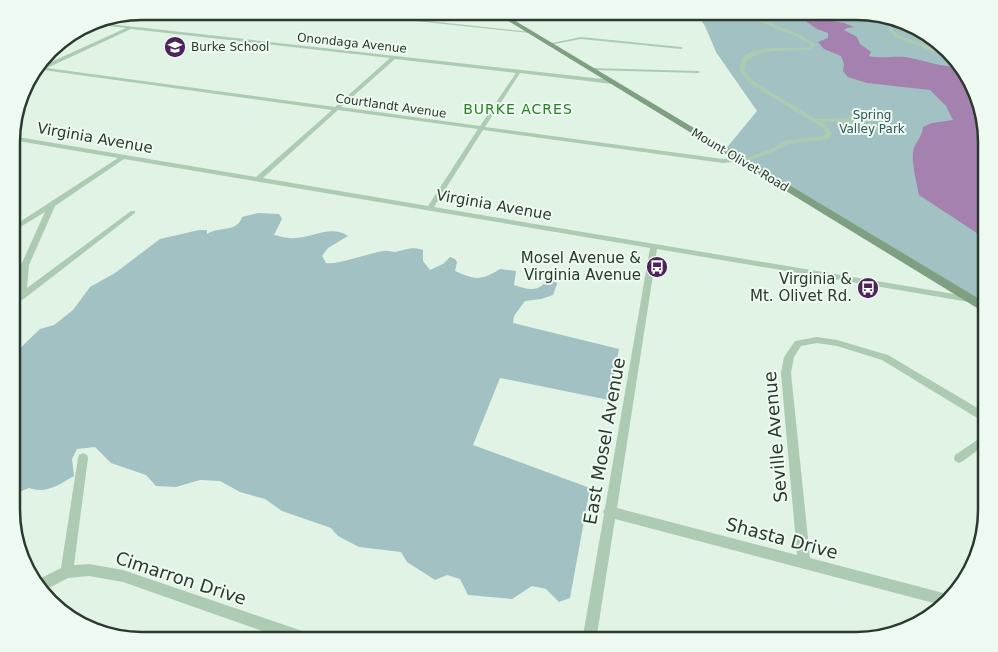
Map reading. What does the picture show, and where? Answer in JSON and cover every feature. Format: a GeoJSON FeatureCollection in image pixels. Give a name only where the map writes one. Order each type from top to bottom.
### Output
{"type":"FeatureCollection","features":[{"type":"Feature","properties":{"kind":"street"},"geometry":{"type":"LineString","coordinates":[[411,20],[530,32]]}},
{"type":"Feature","properties":{"kind":"street","name":"Mount Olivet Road"},"geometry":{"type":"LineString","coordinates":[[509,20],[978,303]]}},
{"type":"Feature","properties":{"kind":"street"},"geometry":{"type":"LineString","coordinates":[[741,161],[773,150],[786,142],[826,138],[829,134],[816,121],[751,82],[744,75],[742,67],[747,57],[756,53],[776,50],[810,49],[814,46],[799,36],[759,20]]}},
{"type":"Feature","properties":{"kind":"street","name":"Onondaga Avenue"},"geometry":{"type":"LineString","coordinates":[[108,25],[612,82]]}},
{"type":"Feature","properties":{"kind":"street"},"geometry":{"type":"LineString","coordinates":[[890,25],[891,30],[897,36],[939,53]]}},
{"type":"Feature","properties":{"kind":"street"},"geometry":{"type":"LineString","coordinates":[[49,64],[130,27]]}},
{"type":"Feature","properties":{"kind":"street"},"geometry":{"type":"LineString","coordinates":[[549,44],[581,38],[680,48]]}},
{"type":"Feature","properties":{"kind":"street"},"geometry":{"type":"LineString","coordinates":[[258,179],[394,57]]}},
{"type":"Feature","properties":{"kind":"street","name":"Courtlandt Avenue"},"geometry":{"type":"LineString","coordinates":[[45,69],[723,161],[741,161]]}},
{"type":"Feature","properties":{"kind":"street"},"geometry":{"type":"LineString","coordinates":[[592,69],[698,72]]}},
{"type":"Feature","properties":{"kind":"street"},"geometry":{"type":"LineString","coordinates":[[430,208],[519,71]]}},
{"type":"Feature","properties":{"kind":"street"},"geometry":{"type":"LineString","coordinates":[[816,121],[845,120],[880,127],[882,123],[879,119],[868,117],[852,116],[845,120]]}},
{"type":"Feature","properties":{"kind":"street","name":"Virginia Avenue"},"geometry":{"type":"LineString","coordinates":[[20,139],[971,299]]}},
{"type":"Feature","properties":{"kind":"street"},"geometry":{"type":"LineString","coordinates":[[20,225],[123,157]]}},
{"type":"Feature","properties":{"kind":"street"},"geometry":{"type":"LineString","coordinates":[[22,296],[25,265],[52,205]]}},
{"type":"Feature","properties":{"kind":"street"},"geometry":{"type":"LineString","coordinates":[[22,296],[132,212]]}},
{"type":"Feature","properties":{"kind":"street","name":"East Mosel Avenue"},"geometry":{"type":"LineString","coordinates":[[590,632],[654,247]]}},
{"type":"Feature","properties":{"kind":"street","name":"Seville Avenue"},"geometry":{"type":"LineString","coordinates":[[804,562],[786,373],[787,360],[798,343],[817,340],[837,343],[885,357],[978,413]]}},
{"type":"Feature","properties":{"kind":"street"},"geometry":{"type":"LineString","coordinates":[[959,458],[978,445]]}},
{"type":"Feature","properties":{"kind":"street"},"geometry":{"type":"LineString","coordinates":[[67,572],[83,458]]}},
{"type":"Feature","properties":{"kind":"street","name":"Shasta Drive"},"geometry":{"type":"LineString","coordinates":[[609,512],[940,598]]}},
{"type":"Feature","properties":{"kind":"street","name":"Cimarron Drive"},"geometry":{"type":"LineString","coordinates":[[45,583],[67,572],[89,570],[123,576],[285,632]]}},
{"type":"Feature","properties":{"kind":"green space","name":"Spring Valley Park"},"geometry":{"type":"Polygon","coordinates":[[[701,20],[872,21],[887,24],[910,33],[936,50],[948,62],[962,81],[969,96],[976,119],[978,134],[978,303],[724,151],[757,111],[716,52],[701,20]]]}},
{"type":"Feature","properties":{"kind":"green space"},"geometry":{"type":"Polygon","coordinates":[[[258,213],[279,214],[282,219],[274,235],[286,238],[328,231],[335,231],[348,236],[328,248],[322,256],[326,263],[384,251],[395,252],[416,248],[423,250],[423,261],[430,270],[443,264],[450,257],[457,262],[455,271],[468,276],[478,278],[488,276],[500,269],[516,271],[514,285],[529,289],[542,286],[548,277],[555,277],[557,284],[553,295],[525,301],[514,316],[513,323],[619,349],[609,400],[500,378],[473,445],[590,488],[570,598],[559,602],[546,589],[532,586],[512,599],[468,595],[460,579],[447,575],[435,580],[407,562],[401,552],[359,547],[338,536],[331,528],[282,511],[265,499],[240,492],[220,481],[200,480],[176,487],[156,486],[146,475],[111,463],[95,447],[77,449],[72,459],[74,476],[63,483],[52,488],[35,490],[29,488],[20,492],[20,348],[40,329],[54,325],[73,310],[90,287],[115,273],[160,239],[199,230],[207,230],[207,234],[232,227],[240,222],[242,217],[258,213]]]}},
{"type":"Feature","properties":{"kind":"shaded area"},"geometry":{"type":"Polygon","coordinates":[[[804,20],[825,20],[844,23],[854,27],[844,30],[857,37],[860,44],[871,52],[869,56],[905,57],[953,68],[969,96],[976,119],[978,134],[978,234],[919,195],[913,165],[914,148],[921,136],[923,127],[932,123],[953,120],[946,106],[930,90],[867,83],[848,77],[843,71],[844,64],[841,56],[824,49],[818,42],[828,38],[828,33],[817,29],[804,20]]]}},
{"type":"Feature","properties":{"kind":"place","name":"Burke School"},"geometry":{"type":"Point","coordinates":[175,47]}},
{"type":"Feature","properties":{"kind":"place","name":"Mosel Avenue & Virginia Avenue"},"geometry":{"type":"Point","coordinates":[657,267]}},
{"type":"Feature","properties":{"kind":"place","name":"Virginia & Mt. Olivet Rd."},"geometry":{"type":"Point","coordinates":[868,288]}},
{"type":"Feature","properties":{"kind":"district","name":"BURKE ACRES"},"geometry":{"type":"Point","coordinates":[518,109]}}]}
